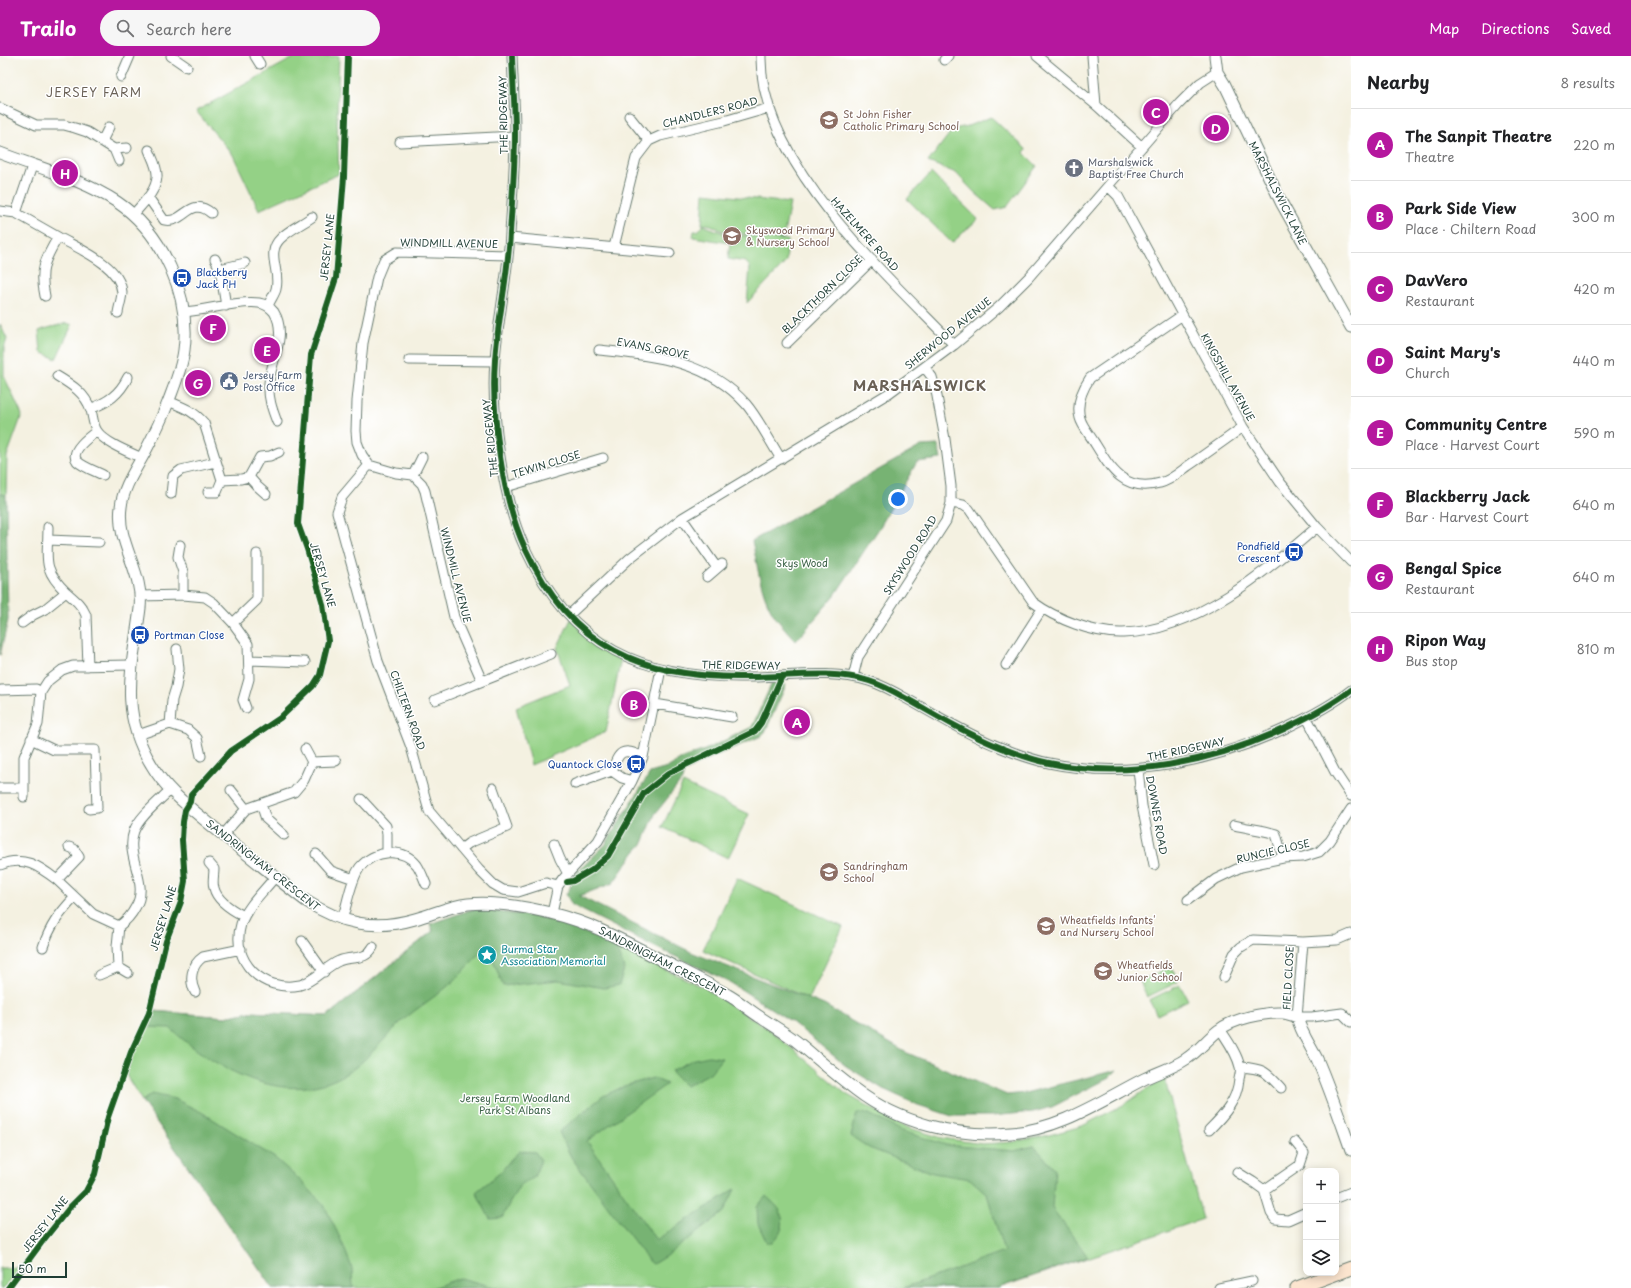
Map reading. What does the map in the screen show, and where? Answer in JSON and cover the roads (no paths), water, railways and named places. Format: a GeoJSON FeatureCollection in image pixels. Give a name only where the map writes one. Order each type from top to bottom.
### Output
{"type":"FeatureCollection","features":[{"type":"Feature","properties":{"kind":"main road"},"geometry":{"type":"LineString","coordinates":[[1297,1288],[1351,1268]]}},
{"type":"Feature","properties":{"kind":"street"},"geometry":{"type":"LineString","coordinates":[[121,77],[130,56]]}},
{"type":"Feature","properties":{"kind":"street"},"geometry":{"type":"LineString","coordinates":[[171,56],[187,67]]}},
{"type":"Feature","properties":{"kind":"street"},"geometry":{"type":"LineString","coordinates":[[254,56],[260,64]]}},
{"type":"Feature","properties":{"kind":"street","name":"THE RIDGEWAY"},"geometry":{"type":"LineString","coordinates":[[512,56],[515,136],[510,238],[495,361],[495,400],[499,447],[506,487],[524,547],[546,586],[558,603],[591,635],[618,654],[661,669],[706,676],[749,677],[812,674],[853,677],[869,681],[891,690],[973,735],[1000,747],[1047,763],[1092,769],[1138,769],[1179,763],[1226,752],[1267,737],[1307,718],[1351,690]]}},
{"type":"Feature","properties":{"kind":"street","name":"HAZELMERE ROAD"},"geometry":{"type":"LineString","coordinates":[[761,56],[764,86],[769,108],[789,154],[801,173],[830,214],[954,345]]}},
{"type":"Feature","properties":{"kind":"street"},"geometry":{"type":"LineString","coordinates":[[1037,56],[1096,105],[1142,147]]}},
{"type":"Feature","properties":{"kind":"street"},"geometry":{"type":"LineString","coordinates":[[1092,56],[1096,105]]}},
{"type":"Feature","properties":{"kind":"street","name":"MARSHALSWICK LANE"},"geometry":{"type":"LineString","coordinates":[[1215,56],[1217,72],[1281,202],[1351,327]]}},
{"type":"Feature","properties":{"kind":"street","name":"SHERWOOD AVENUE"},"geometry":{"type":"LineString","coordinates":[[569,615],[630,558],[682,518],[889,393],[925,368],[954,345],[999,307],[1028,277],[1193,89],[1208,76],[1217,72]]}},
{"type":"Feature","properties":{"kind":"street"},"geometry":{"type":"LineString","coordinates":[[0,108],[36,125],[64,125],[87,132],[114,149],[119,161]]}},
{"type":"Feature","properties":{"kind":"street","name":"CHANDLERS ROAD"},"geometry":{"type":"LineString","coordinates":[[614,247],[636,158],[649,142],[660,136],[724,122],[769,108]]}},
{"type":"Feature","properties":{"kind":"street"},"geometry":{"type":"LineString","coordinates":[[629,116],[649,142]]}},
{"type":"Feature","properties":{"kind":"street"},"geometry":{"type":"LineString","coordinates":[[102,141],[109,127]]}},
{"type":"Feature","properties":{"kind":"street"},"geometry":{"type":"LineString","coordinates":[[400,142],[515,136]]}},
{"type":"Feature","properties":{"kind":"street"},"geometry":{"type":"LineString","coordinates":[[114,149],[127,148]]}},
{"type":"Feature","properties":{"kind":"street"},"geometry":{"type":"LineString","coordinates":[[133,215],[148,197],[153,189],[157,177],[156,167],[148,150]]}},
{"type":"Feature","properties":{"kind":"street","name":"SANDRINGHAM CRESCENT"},"geometry":{"type":"LineString","coordinates":[[0,153],[91,188],[118,203],[133,215],[154,238],[168,260],[179,290],[183,312],[185,338],[184,350],[181,365],[153,437],[124,492],[120,516],[120,530],[127,553],[136,571],[140,596],[131,666],[130,697],[132,715],[138,734],[151,764],[170,790],[223,835],[306,901],[326,914],[363,925],[385,925],[413,920],[459,905],[478,903],[506,905],[552,913],[574,919],[618,937],[729,995],[799,1043],[856,1090],[886,1109],[917,1122],[957,1132],[981,1134],[1013,1133],[1043,1128],[1071,1118],[1144,1079],[1186,1060],[1220,1029],[1240,1019],[1266,1014],[1284,1013],[1297,1017]]}},
{"type":"Feature","properties":{"kind":"street"},"geometry":{"type":"LineString","coordinates":[[16,213],[32,166]]}},
{"type":"Feature","properties":{"kind":"street","name":"KINGSHILL AVENUE"},"geometry":{"type":"LineString","coordinates":[[1108,187],[1118,196],[1181,316],[1244,427],[1280,482],[1317,527],[1351,562]]}},
{"type":"Feature","properties":{"kind":"street"},"geometry":{"type":"LineString","coordinates":[[148,197],[164,220],[169,221],[175,219],[196,206],[204,207],[211,213]]}},
{"type":"Feature","properties":{"kind":"street"},"geometry":{"type":"LineString","coordinates":[[0,211],[16,213],[113,270],[120,283],[122,292],[118,313]]}},
{"type":"Feature","properties":{"kind":"street"},"geometry":{"type":"LineString","coordinates":[[268,306],[276,289],[277,282],[273,252],[275,244],[281,237],[312,217]]}},
{"type":"Feature","properties":{"kind":"street"},"geometry":{"type":"LineString","coordinates":[[45,296],[42,274],[43,263],[58,237]]}},
{"type":"Feature","properties":{"kind":"street"},"geometry":{"type":"LineString","coordinates":[[510,238],[670,253]]}},
{"type":"Feature","properties":{"kind":"street","name":"WINDMILL AVENUE"},"geometry":{"type":"LineString","coordinates":[[369,465],[356,442],[357,401],[363,343],[377,278],[384,260],[397,252],[508,255]]}},
{"type":"Feature","properties":{"kind":"street"},"geometry":{"type":"LineString","coordinates":[[215,259],[220,269],[226,306]]}},
{"type":"Feature","properties":{"kind":"street","name":"BLACKTHORN CLOSE"},"geometry":{"type":"LineString","coordinates":[[787,343],[872,260]]}},
{"type":"Feature","properties":{"kind":"street"},"geometry":{"type":"LineString","coordinates":[[220,269],[245,262]]}},
{"type":"Feature","properties":{"kind":"street"},"geometry":{"type":"LineString","coordinates":[[183,312],[251,303],[268,306],[277,317],[280,325],[280,335],[269,383],[269,402],[277,422]]}},
{"type":"Feature","properties":{"kind":"street"},"geometry":{"type":"LineString","coordinates":[[1181,316],[1090,378],[1084,388],[1079,404],[1080,419],[1111,469],[1129,483],[1144,486],[1161,483],[1175,475],[1244,427]]}},
{"type":"Feature","properties":{"kind":"street","name":"EVANS GROVE"},"geometry":{"type":"LineString","coordinates":[[598,350],[674,361],[708,373],[726,384],[748,405],[781,459]]}},
{"type":"Feature","properties":{"kind":"street"},"geometry":{"type":"LineString","coordinates":[[408,360],[495,361]]}},
{"type":"Feature","properties":{"kind":"street","name":"SKYSWOOD ROAD"},"geometry":{"type":"LineString","coordinates":[[853,677],[858,657],[946,520],[951,503],[951,486],[945,439],[936,391],[932,376],[925,368]]}},
{"type":"Feature","properties":{"kind":"street"},"geometry":{"type":"LineString","coordinates":[[57,376],[76,388],[85,397],[97,431],[111,443],[142,458]]}},
{"type":"Feature","properties":{"kind":"street"},"geometry":{"type":"LineString","coordinates":[[90,409],[106,403],[111,399],[122,388],[128,377]]}},
{"type":"Feature","properties":{"kind":"street"},"geometry":{"type":"LineString","coordinates":[[168,401],[190,410],[204,423],[210,437],[215,462],[222,480],[218,492],[208,492]]}},
{"type":"Feature","properties":{"kind":"street"},"geometry":{"type":"LineString","coordinates":[[97,431],[84,440],[75,457],[81,464],[103,475]]}},
{"type":"Feature","properties":{"kind":"street"},"geometry":{"type":"LineString","coordinates":[[222,480],[249,477],[260,457],[270,456],[279,452]]}},
{"type":"Feature","properties":{"kind":"street"},"geometry":{"type":"LineString","coordinates":[[369,465],[389,471],[412,475],[422,457]]}},
{"type":"Feature","properties":{"kind":"street","name":"TEWIN CLOSE"},"geometry":{"type":"LineString","coordinates":[[506,487],[591,458],[603,458]]}},
{"type":"Feature","properties":{"kind":"street"},"geometry":{"type":"LineString","coordinates":[[171,494],[173,476],[181,470],[215,462]]}},
{"type":"Feature","properties":{"kind":"street","name":"CHILTERN ROAD"},"geometry":{"type":"LineString","coordinates":[[369,465],[342,497],[337,512],[378,661],[411,747],[430,811],[479,870],[493,884],[503,890],[518,892],[546,883],[558,886]]}},
{"type":"Feature","properties":{"kind":"street","name":"WINDMILL AVENUE"},"geometry":{"type":"LineString","coordinates":[[412,475],[422,484],[425,491],[454,617],[482,681]]}},
{"type":"Feature","properties":{"kind":"street"},"geometry":{"type":"LineString","coordinates":[[249,477],[266,494]]}},
{"type":"Feature","properties":{"kind":"street"},"geometry":{"type":"LineString","coordinates":[[951,503],[963,505],[969,509],[1026,594],[1042,609],[1066,620],[1097,631],[1122,634],[1142,632],[1172,624],[1202,610],[1235,591],[1278,561],[1317,527]]}},
{"type":"Feature","properties":{"kind":"street"},"geometry":{"type":"LineString","coordinates":[[682,518],[720,566],[706,577]]}},
{"type":"Feature","properties":{"kind":"street"},"geometry":{"type":"LineString","coordinates":[[48,527],[49,572],[54,580],[83,608],[86,615],[88,666]]}},
{"type":"Feature","properties":{"kind":"street"},"geometry":{"type":"LineString","coordinates":[[48,540],[99,542]]}},
{"type":"Feature","properties":{"kind":"street"},"geometry":{"type":"LineString","coordinates":[[180,545],[178,557],[183,572],[183,595]]}},
{"type":"Feature","properties":{"kind":"street"},"geometry":{"type":"LineString","coordinates":[[233,623],[257,600],[257,554]]}},
{"type":"Feature","properties":{"kind":"street"},"geometry":{"type":"LineString","coordinates":[[22,623],[33,615],[45,610],[66,592]]}},
{"type":"Feature","properties":{"kind":"street"},"geometry":{"type":"LineString","coordinates":[[140,596],[183,595],[205,597],[214,603],[233,623],[248,644],[250,660],[249,679],[243,700],[246,708]]}},
{"type":"Feature","properties":{"kind":"street"},"geometry":{"type":"LineString","coordinates":[[1006,665],[1042,609]]}},
{"type":"Feature","properties":{"kind":"street"},"geometry":{"type":"LineString","coordinates":[[170,724],[172,700],[179,669],[177,650]]}},
{"type":"Feature","properties":{"kind":"street"},"geometry":{"type":"LineString","coordinates":[[435,700],[551,654]]}},
{"type":"Feature","properties":{"kind":"street"},"geometry":{"type":"LineString","coordinates":[[250,660],[305,662]]}},
{"type":"Feature","properties":{"kind":"street"},"geometry":{"type":"LineString","coordinates":[[0,788],[24,792],[24,757],[38,724],[41,692],[48,681],[62,670],[73,666],[131,666]]}},
{"type":"Feature","properties":{"kind":"street"},"geometry":{"type":"LineString","coordinates":[[552,913],[558,886],[567,872],[598,841],[632,781],[643,757],[661,669]]}},
{"type":"Feature","properties":{"kind":"street"},"geometry":{"type":"LineString","coordinates":[[1,690],[36,689],[41,692]]}},
{"type":"Feature","properties":{"kind":"street"},"geometry":{"type":"LineString","coordinates":[[655,704],[732,717]]}},
{"type":"Feature","properties":{"kind":"street"},"geometry":{"type":"LineString","coordinates":[[1307,718],[1335,772],[1351,796]]}},
{"type":"Feature","properties":{"kind":"street"},"geometry":{"type":"LineString","coordinates":[[138,734],[170,724],[188,730],[197,738],[201,756]]}},
{"type":"Feature","properties":{"kind":"street"},"geometry":{"type":"LineString","coordinates":[[31,740],[54,750],[95,750],[97,808],[89,809]]}},
{"type":"Feature","properties":{"kind":"street"},"geometry":{"type":"LineString","coordinates":[[305,749],[312,762]]}},
{"type":"Feature","properties":{"kind":"street"},"geometry":{"type":"LineString","coordinates":[[612,771],[617,756],[621,753],[628,752],[643,757]]}},
{"type":"Feature","properties":{"kind":"street"},"geometry":{"type":"LineString","coordinates":[[312,762],[336,761]]}},
{"type":"Feature","properties":{"kind":"street"},"geometry":{"type":"LineString","coordinates":[[223,835],[246,808],[294,792],[304,780],[312,762]]}},
{"type":"Feature","properties":{"kind":"street","name":"DOWNES ROAD"},"geometry":{"type":"LineString","coordinates":[[1138,769],[1142,806],[1154,865]]}},
{"type":"Feature","properties":{"kind":"street"},"geometry":{"type":"LineString","coordinates":[[612,771],[622,778],[632,781]]}},
{"type":"Feature","properties":{"kind":"street"},"geometry":{"type":"LineString","coordinates":[[575,784],[612,771]]}},
{"type":"Feature","properties":{"kind":"street"},"geometry":{"type":"LineString","coordinates":[[462,849],[469,843],[508,827],[493,788]]}},
{"type":"Feature","properties":{"kind":"street"},"geometry":{"type":"LineString","coordinates":[[118,967],[117,946],[119,926],[132,914],[140,897],[141,886],[131,854],[134,831],[142,819],[170,790]]}},
{"type":"Feature","properties":{"kind":"street"},"geometry":{"type":"LineString","coordinates":[[231,790],[246,808]]}},
{"type":"Feature","properties":{"kind":"street"},"geometry":{"type":"LineString","coordinates":[[361,799],[386,826],[388,834],[387,852]]}},
{"type":"Feature","properties":{"kind":"street"},"geometry":{"type":"LineString","coordinates":[[261,804],[266,819],[284,836]]}},
{"type":"Feature","properties":{"kind":"street","name":"RUNCIE CLOSE"},"geometry":{"type":"LineString","coordinates":[[1188,900],[1216,879],[1242,868],[1283,858],[1303,857],[1319,852],[1330,841],[1351,809]]}},
{"type":"Feature","properties":{"kind":"street"},"geometry":{"type":"LineString","coordinates":[[1234,825],[1246,828],[1262,829],[1276,834],[1283,858]]}},
{"type":"Feature","properties":{"kind":"street"},"geometry":{"type":"LineString","coordinates":[[554,844],[560,860],[567,872]]}},
{"type":"Feature","properties":{"kind":"street"},"geometry":{"type":"LineString","coordinates":[[57,880],[79,857],[74,849],[69,847]]}},
{"type":"Feature","properties":{"kind":"street"},"geometry":{"type":"LineString","coordinates":[[342,920],[354,879],[360,868],[370,858],[387,852],[404,855],[416,863],[422,872],[426,884]]}},
{"type":"Feature","properties":{"kind":"street"},"geometry":{"type":"LineString","coordinates":[[316,854],[331,871],[354,879]]}},
{"type":"Feature","properties":{"kind":"street"},"geometry":{"type":"LineString","coordinates":[[0,865],[16,861],[26,861],[42,869],[57,880],[74,898],[93,914],[119,926]]}},
{"type":"Feature","properties":{"kind":"street"},"geometry":{"type":"LineString","coordinates":[[209,863],[214,869],[214,888],[218,897],[235,911],[244,916]]}},
{"type":"Feature","properties":{"kind":"street"},"geometry":{"type":"LineString","coordinates":[[275,877],[244,916],[240,930],[241,949],[247,964],[252,971],[262,979],[272,984],[287,986],[302,984],[324,972],[338,961],[348,958],[361,958],[370,952],[373,947]]}},
{"type":"Feature","properties":{"kind":"street"},"geometry":{"type":"LineString","coordinates":[[43,947],[54,922],[74,898]]}},
{"type":"Feature","properties":{"kind":"street"},"geometry":{"type":"LineString","coordinates":[[1303,942],[1337,940],[1351,934]]}},
{"type":"Feature","properties":{"kind":"street","name":"FIELD CLOSE"},"geometry":{"type":"LineString","coordinates":[[1224,977],[1234,954],[1241,947],[1253,940],[1303,942],[1297,1017]]}},
{"type":"Feature","properties":{"kind":"street"},"geometry":{"type":"LineString","coordinates":[[302,941],[324,972]]}},
{"type":"Feature","properties":{"kind":"street"},"geometry":{"type":"LineString","coordinates":[[194,992],[191,978],[195,964],[199,960],[241,949]]}},
{"type":"Feature","properties":{"kind":"street"},"geometry":{"type":"LineString","coordinates":[[118,967],[128,973]]}},
{"type":"Feature","properties":{"kind":"street"},"geometry":{"type":"LineString","coordinates":[[99,975],[118,967]]}},
{"type":"Feature","properties":{"kind":"street"},"geometry":{"type":"LineString","coordinates":[[1351,1022],[1342,1013],[1312,1017],[1297,1017],[1301,1030],[1316,1057],[1335,1103],[1351,1150]]}},
{"type":"Feature","properties":{"kind":"street"},"geometry":{"type":"LineString","coordinates":[[1209,1130],[1232,1105],[1238,1090],[1241,1067],[1233,1049],[1220,1029]]}},
{"type":"Feature","properties":{"kind":"street"},"geometry":{"type":"LineString","coordinates":[[1241,1067],[1259,1069],[1268,1074],[1282,1088]]}},
{"type":"Feature","properties":{"kind":"street"},"geometry":{"type":"LineString","coordinates":[[1264,1190],[1300,1165],[1304,1153],[1295,1142]]}},
{"type":"Feature","properties":{"kind":"street"},"geometry":{"type":"LineString","coordinates":[[1237,1172],[1264,1190],[1271,1213],[1276,1219],[1288,1220],[1303,1213]]}},
{"type":"Feature","properties":{"kind":"street"},"geometry":{"type":"LineString","coordinates":[[1339,1197],[1351,1192]]}},
{"type":"Feature","properties":{"kind":"street"},"geometry":{"type":"LineString","coordinates":[[1219,1288],[1252,1281]]}},
{"type":"Feature","properties":{"kind":"place","name":"DavVero"},"geometry":{"type":"Point","coordinates":[1156,112]}},
{"type":"Feature","properties":{"kind":"place","name":"St John Fisher Catholic Primary School"},"geometry":{"type":"Point","coordinates":[829,120]}},
{"type":"Feature","properties":{"kind":"place","name":"Saint Mary's"},"geometry":{"type":"Point","coordinates":[1216,128]}},
{"type":"Feature","properties":{"kind":"place","name":"Marshalswick Baptist Free Church"},"geometry":{"type":"Point","coordinates":[1074,168]}},
{"type":"Feature","properties":{"kind":"place","name":"Ripon Way"},"geometry":{"type":"Point","coordinates":[65,173]}},
{"type":"Feature","properties":{"kind":"place","name":"Skyswood Primary & Nursery School"},"geometry":{"type":"Point","coordinates":[732,236]}},
{"type":"Feature","properties":{"kind":"place","name":"Blackberry Jack PH"},"geometry":{"type":"Point","coordinates":[182,278]}},
{"type":"Feature","properties":{"kind":"place","name":"Blackberry Jack"},"geometry":{"type":"Point","coordinates":[213,328]}},
{"type":"Feature","properties":{"kind":"place","name":"Community Centre"},"geometry":{"type":"Point","coordinates":[267,350]}},
{"type":"Feature","properties":{"kind":"place","name":"Jersey Farm Post Office"},"geometry":{"type":"Point","coordinates":[229,381]}},
{"type":"Feature","properties":{"kind":"place","name":"Bengal Spice"},"geometry":{"type":"Point","coordinates":[198,383]}},
{"type":"Feature","properties":{"kind":"place","name":"Pondfield Crescent"},"geometry":{"type":"Point","coordinates":[1294,552]}},
{"type":"Feature","properties":{"kind":"place","name":"Portman Close"},"geometry":{"type":"Point","coordinates":[140,635]}},
{"type":"Feature","properties":{"kind":"place","name":"Park Side View"},"geometry":{"type":"Point","coordinates":[634,704]}},
{"type":"Feature","properties":{"kind":"place","name":"The Sanpit Theatre"},"geometry":{"type":"Point","coordinates":[797,722]}},
{"type":"Feature","properties":{"kind":"place","name":"Quantock Close"},"geometry":{"type":"Point","coordinates":[636,764]}},
{"type":"Feature","properties":{"kind":"place","name":"Sandringham School"},"geometry":{"type":"Point","coordinates":[829,872]}},
{"type":"Feature","properties":{"kind":"place","name":"Wheatfields Infants' and Nursery School"},"geometry":{"type":"Point","coordinates":[1046,926]}},
{"type":"Feature","properties":{"kind":"place","name":"Burma Star Association Memorial"},"geometry":{"type":"Point","coordinates":[487,955]}},
{"type":"Feature","properties":{"kind":"place","name":"Wheatfields Junior School"},"geometry":{"type":"Point","coordinates":[1103,971]}},
{"type":"Feature","properties":{"kind":"district","name":"JERSEY FARM"},"geometry":{"type":"Point","coordinates":[94,93]}},
{"type":"Feature","properties":{"kind":"district","name":"MARSHALSWICK"},"geometry":{"type":"Point","coordinates":[920,386]}},
{"type":"Feature","properties":{"kind":"park label","name":"Skys Wood"},"geometry":{"type":"Point","coordinates":[802,563]}},
{"type":"Feature","properties":{"kind":"park label","name":"Jersey Farm Woodland Park St Albans"},"geometry":{"type":"Point","coordinates":[515,1104]}}]}
